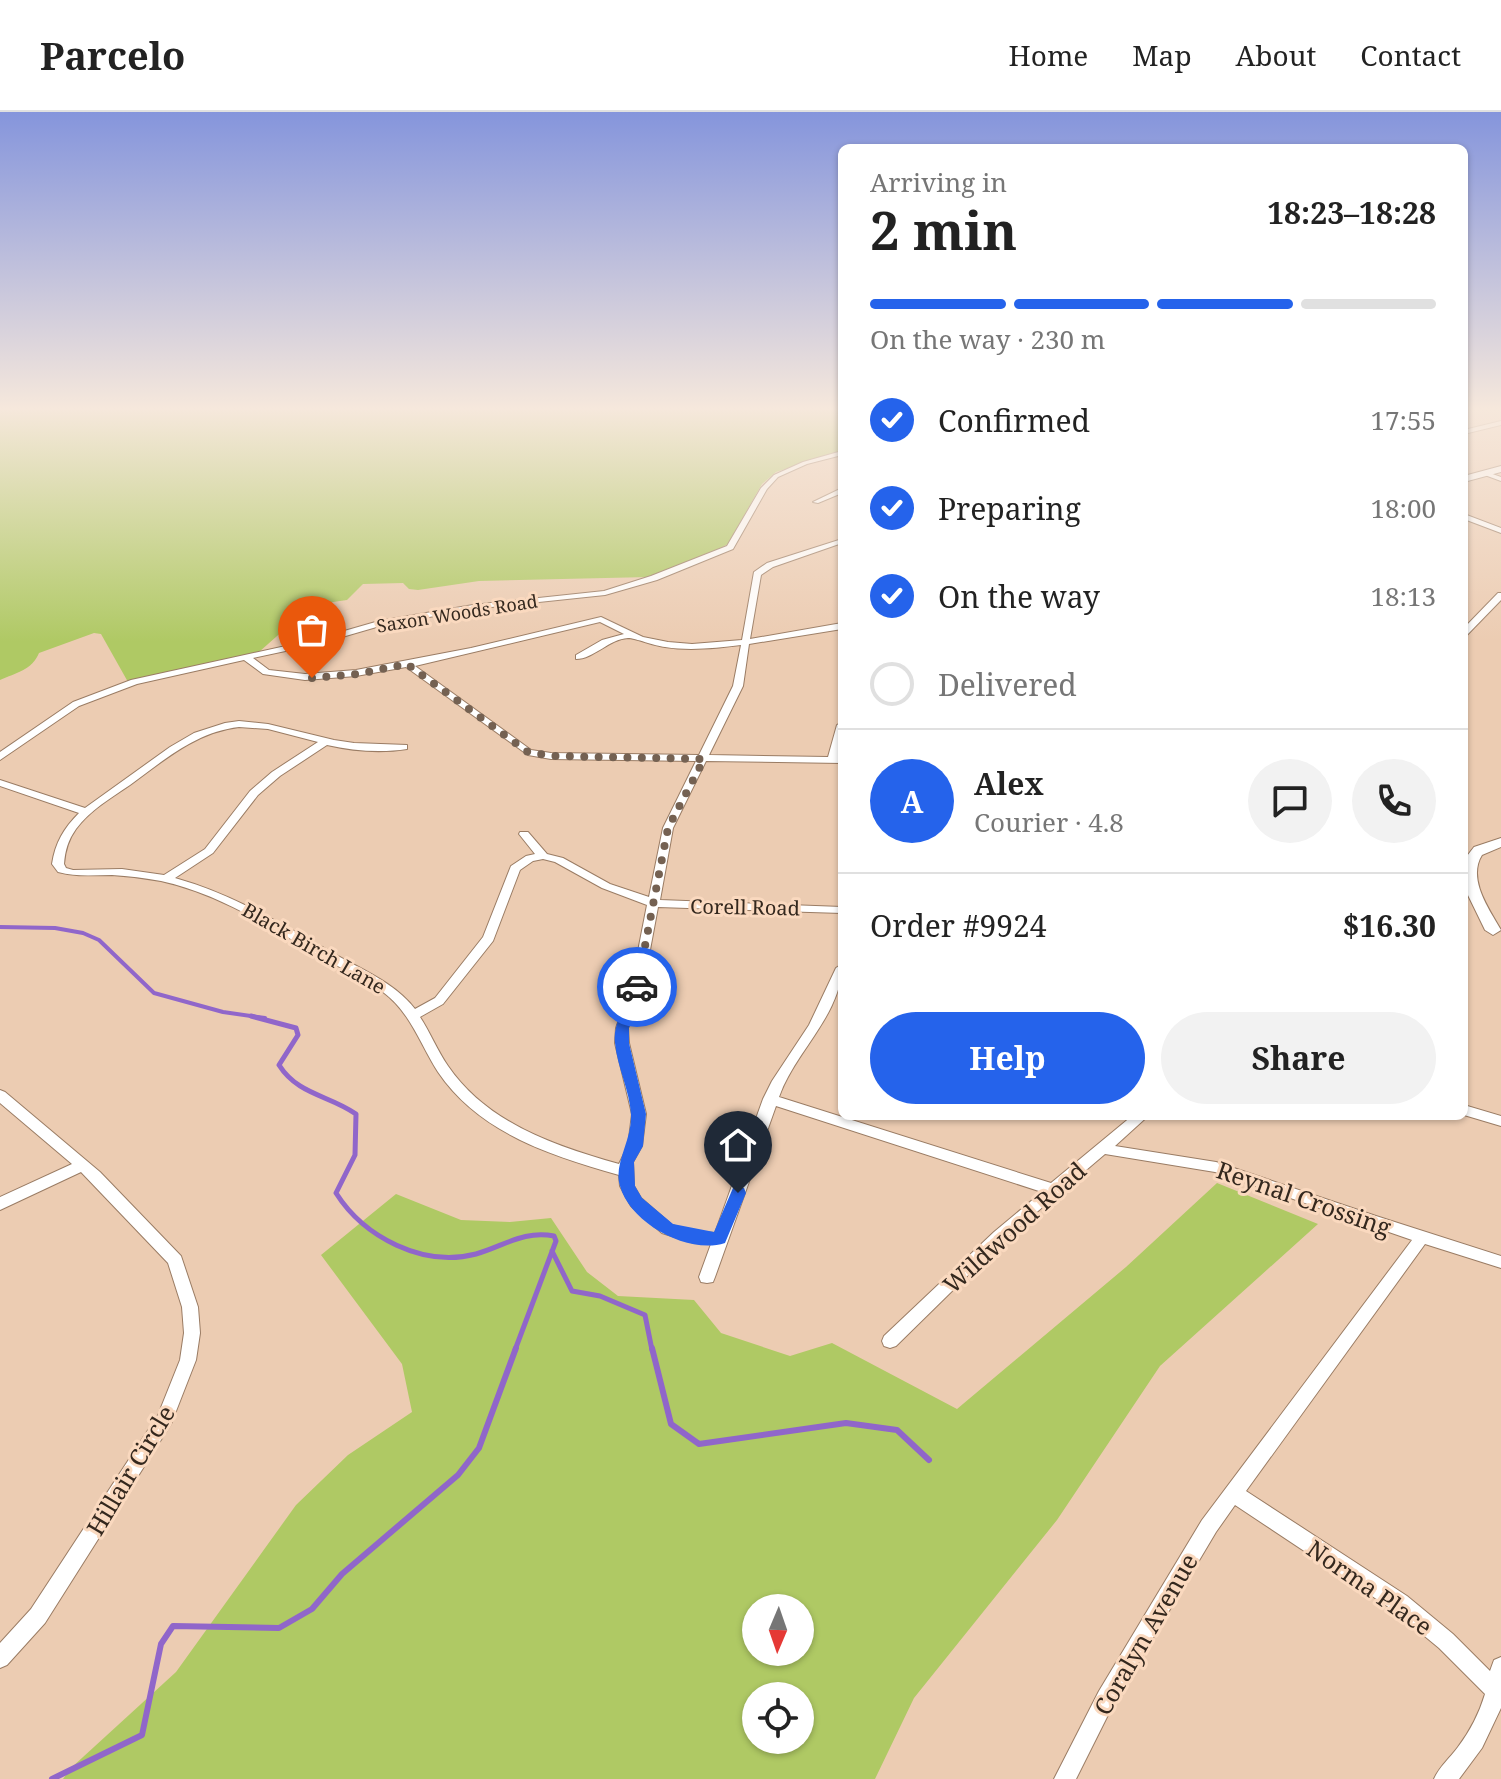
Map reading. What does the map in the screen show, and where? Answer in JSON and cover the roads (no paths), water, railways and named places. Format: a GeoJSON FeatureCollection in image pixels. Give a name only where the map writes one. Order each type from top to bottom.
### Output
{"type":"FeatureCollection","features":[{"type":"Feature","properties":{"kind":"main road"},"geometry":{"type":"LineString","coordinates":[[1468,845],[1501,839]]}},
{"type":"Feature","properties":{"kind":"main road"},"geometry":{"type":"LineString","coordinates":[[1497,936],[1474,893],[1471,863],[1477,852],[1501,839]]}},
{"type":"Feature","properties":{"kind":"main road"},"geometry":{"type":"LineString","coordinates":[[1468,902],[1497,936]]}},
{"type":"Feature","properties":{"kind":"street","name":"Saxon Woods Road"},"geometry":{"type":"LineString","coordinates":[[0,757],[76,704],[108,690],[379,624],[473,607],[593,595],[628,587],[730,547],[767,487]]}},
{"type":"Feature","properties":{"kind":"street"},"geometry":{"type":"LineString","coordinates":[[816,502],[838,492]]}},
{"type":"Feature","properties":{"kind":"street"},"geometry":{"type":"LineString","coordinates":[[1468,518],[1501,531]]}},
{"type":"Feature","properties":{"kind":"street"},"geometry":{"type":"LineString","coordinates":[[719,1239],[694,1237],[667,1229],[636,1202],[627,1186],[626,1162],[635,1146],[639,1114],[622,1043],[622,1028],[638,982],[668,828],[738,686],[759,571],[838,542]]}},
{"type":"Feature","properties":{"kind":"street"},"geometry":{"type":"LineString","coordinates":[[1468,629],[1499,600]]}},
{"type":"Feature","properties":{"kind":"street"},"geometry":{"type":"LineString","coordinates":[[1468,614],[1478,618]]}},
{"type":"Feature","properties":{"kind":"street"},"geometry":{"type":"LineString","coordinates":[[245,657],[247,662],[269,675],[337,677],[601,619],[630,635],[666,644],[747,641],[838,627]]}},
{"type":"Feature","properties":{"kind":"street"},"geometry":{"type":"LineString","coordinates":[[579,657],[605,642],[630,635]]}},
{"type":"Feature","properties":{"kind":"street"},"geometry":{"type":"LineString","coordinates":[[407,664],[528,752],[551,756],[837,760]]}},
{"type":"Feature","properties":{"kind":"street"},"geometry":{"type":"LineString","coordinates":[[0,783],[86,812],[165,755],[210,730],[249,724],[272,726],[325,742],[361,747],[404,747]]}},
{"type":"Feature","properties":{"kind":"street"},"geometry":{"type":"LineString","coordinates":[[166,879],[209,851],[254,793],[325,742]]}},
{"type":"Feature","properties":{"kind":"street","name":"Black Birch Lane"},"geometry":{"type":"LineString","coordinates":[[86,812],[58,851],[58,864],[62,870],[73,873],[140,874],[166,879],[235,903],[280,926],[372,978],[398,998],[413,1015],[446,1073],[494,1118],[574,1157],[626,1171]]}},
{"type":"Feature","properties":{"kind":"street","name":"Corell Road"},"geometry":{"type":"LineString","coordinates":[[524,834],[543,856],[559,860],[606,886],[654,903],[838,910]]}},
{"type":"Feature","properties":{"kind":"street"},"geometry":{"type":"LineString","coordinates":[[413,1015],[439,1001],[489,938],[515,868],[530,858],[543,856]]}},
{"type":"Feature","properties":{"kind":"street"},"geometry":{"type":"LineString","coordinates":[[707,1277],[770,1099],[789,1061],[836,999]]}},
{"type":"Feature","properties":{"kind":"street","name":"Hillair Circle"},"geometry":{"type":"LineString","coordinates":[[0,1095],[83,1165],[175,1260],[190,1307],[192,1333],[188,1360],[165,1419],[146,1452],[38,1616],[0,1658]]}},
{"type":"Feature","properties":{"kind":"street"},"geometry":{"type":"LineString","coordinates":[[770,1099],[1054,1190]]}},
{"type":"Feature","properties":{"kind":"street"},"geometry":{"type":"LineString","coordinates":[[1468,1111],[1501,1121]]}},
{"type":"Feature","properties":{"kind":"street","name":"Wildwood Road"},"geometry":{"type":"LineString","coordinates":[[890,1341],[999,1236],[1137,1120]]}},
{"type":"Feature","properties":{"kind":"street","name":"Reynal Crossing"},"geometry":{"type":"LineString","coordinates":[[1104,1149],[1216,1167],[1501,1262]]}},
{"type":"Feature","properties":{"kind":"street"},"geometry":{"type":"LineString","coordinates":[[0,1204],[83,1165]]}},
{"type":"Feature","properties":{"kind":"street","name":"Coralyn Avenue"},"geometry":{"type":"LineString","coordinates":[[1065,1779],[1106,1698],[1209,1526],[1422,1237]]}},
{"type":"Feature","properties":{"kind":"street","name":"Norma Place"},"geometry":{"type":"LineString","coordinates":[[1233,1493],[1400,1603],[1446,1641],[1497,1692]]}},
{"type":"Feature","properties":{"kind":"street"},"geometry":{"type":"LineString","coordinates":[[1445,1779],[1471,1750],[1497,1692],[1501,1667]]}},
{"type":"Feature","properties":{"kind":"waterway"},"geometry":{"type":"LineString","coordinates":[[0,927],[55,928],[83,933],[99,940],[154,993],[223,1012],[251,1016]]}},
{"type":"Feature","properties":{"kind":"waterway"},"geometry":{"type":"LineString","coordinates":[[251,1016],[265,1018]]}},
{"type":"Feature","properties":{"kind":"waterway"},"geometry":{"type":"LineString","coordinates":[[251,1016],[296,1028],[298,1035],[279,1065],[295,1083],[356,1114],[355,1155],[336,1193],[362,1223],[397,1245],[436,1257],[476,1254],[533,1235],[554,1236],[556,1241],[552,1251]]}},
{"type":"Feature","properties":{"kind":"waterway"},"geometry":{"type":"LineString","coordinates":[[515,1350],[552,1251]]}},
{"type":"Feature","properties":{"kind":"waterway"},"geometry":{"type":"LineString","coordinates":[[552,1251],[572,1291],[600,1296],[645,1315],[652,1350]]}},
{"type":"Feature","properties":{"kind":"waterway"},"geometry":{"type":"LineString","coordinates":[[52,1779],[142,1735],[161,1644],[173,1626],[279,1628],[312,1609],[342,1574],[458,1475],[479,1448],[516,1348]]}},
{"type":"Feature","properties":{"kind":"waterway"},"geometry":{"type":"LineString","coordinates":[[652,1348],[671,1424],[699,1444],[846,1423],[897,1430],[929,1460]]}}]}
